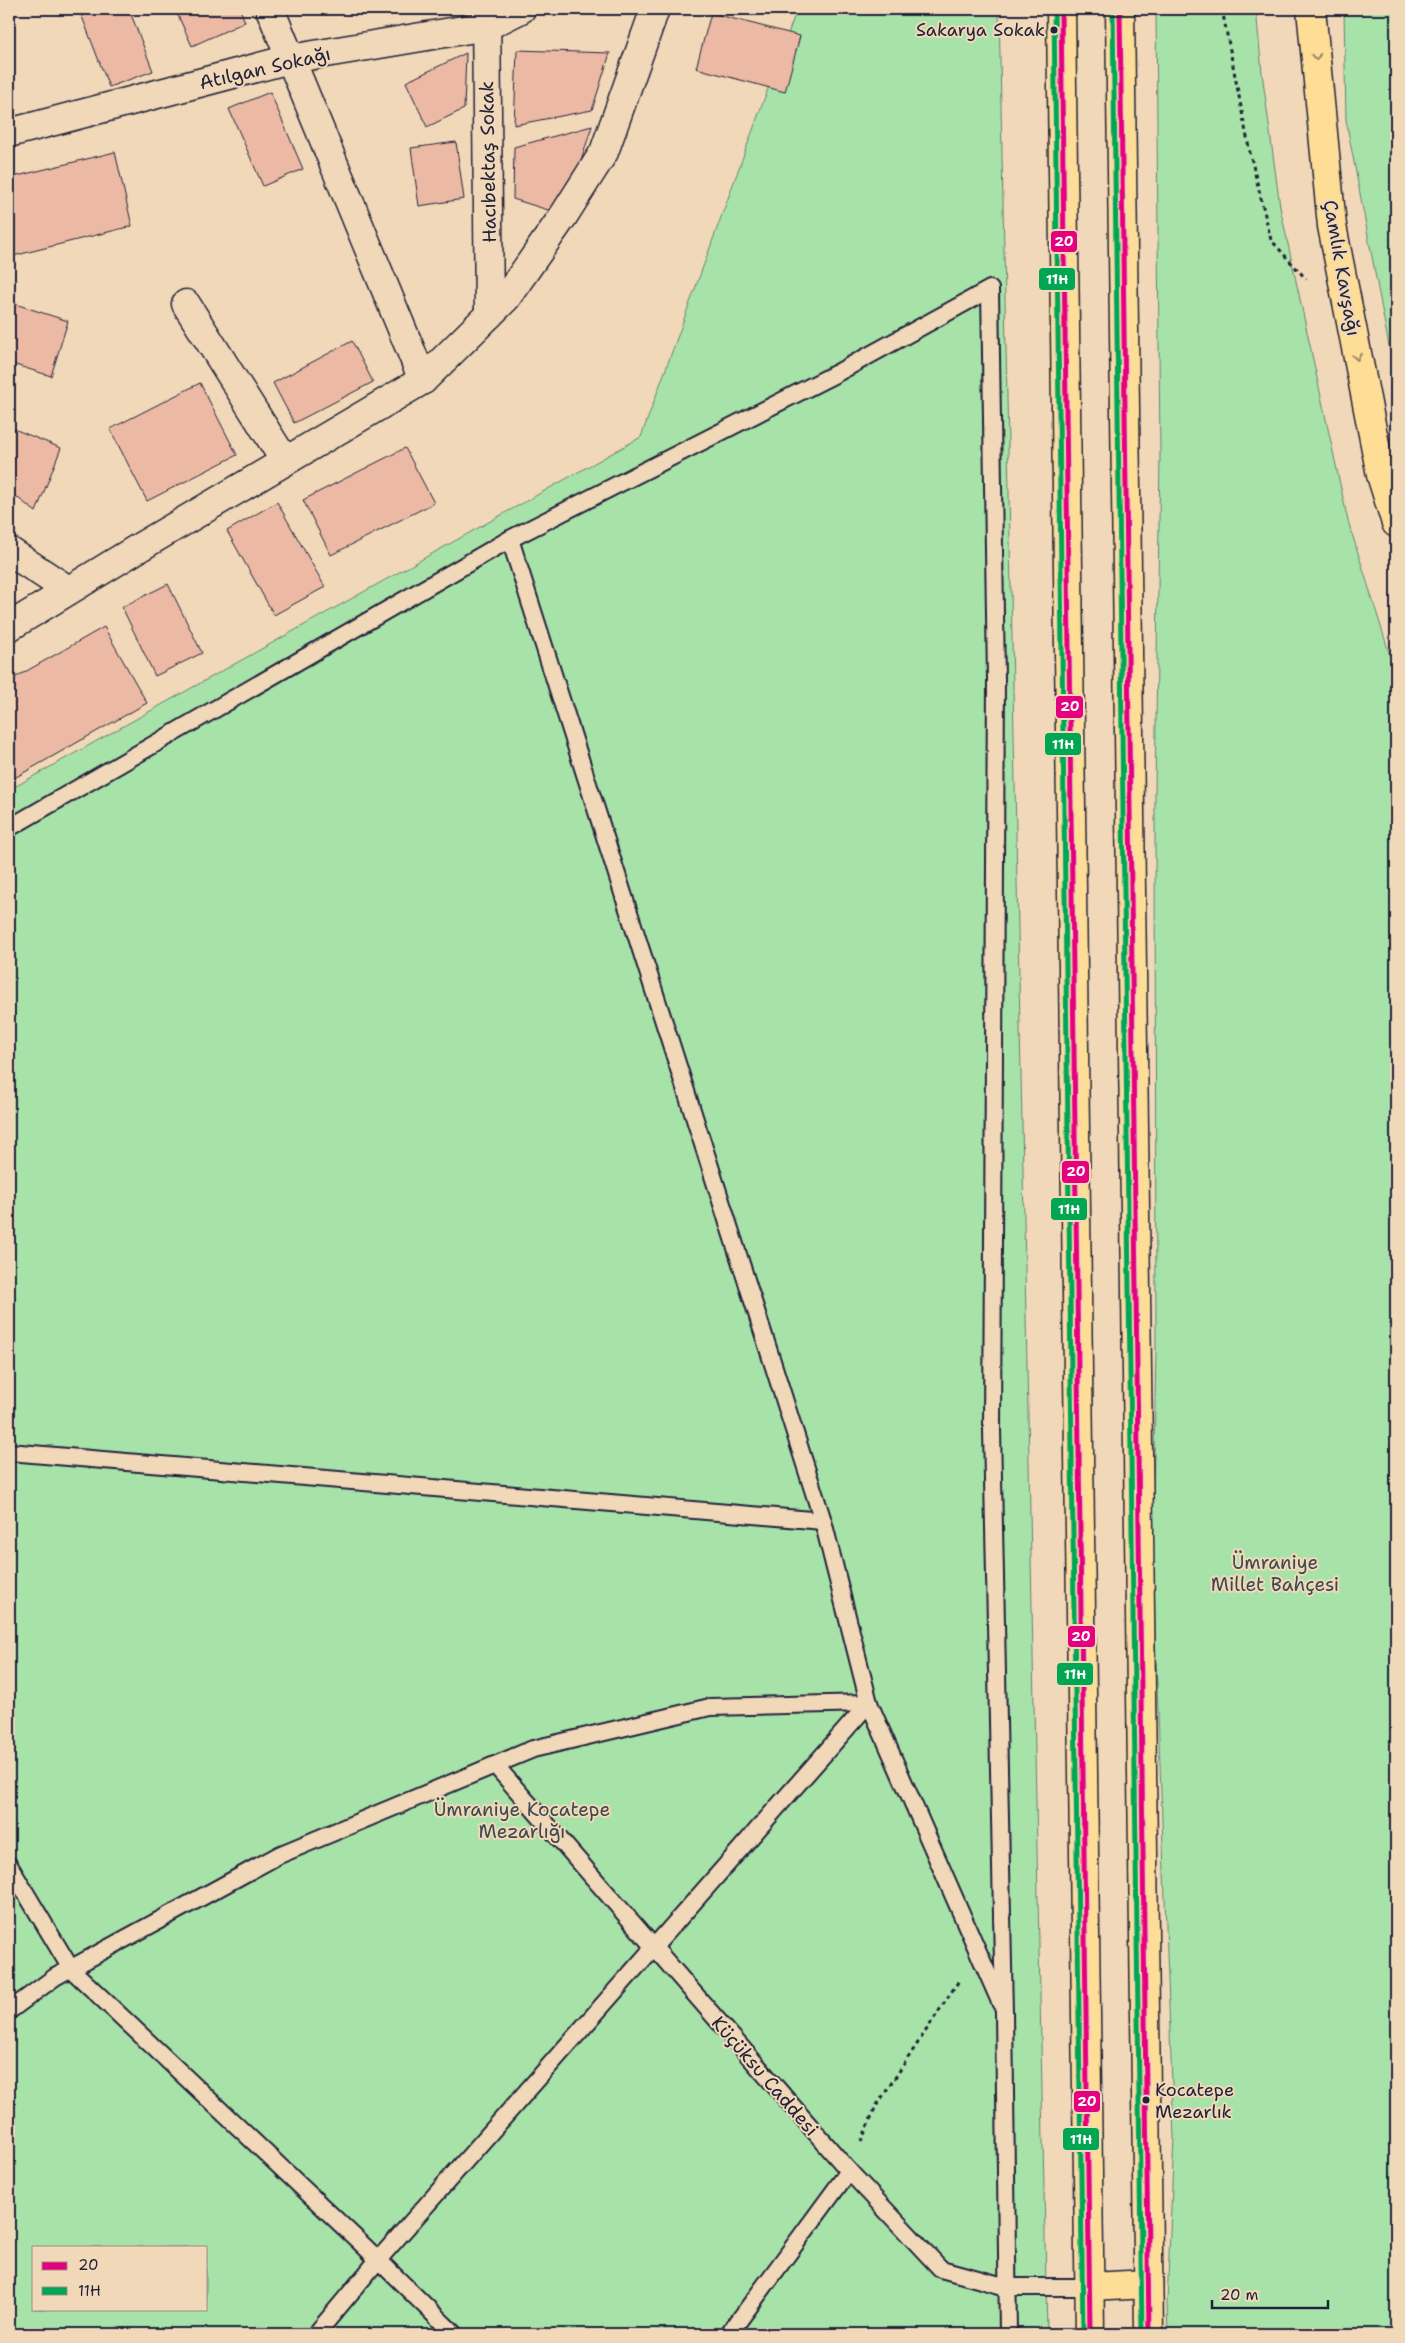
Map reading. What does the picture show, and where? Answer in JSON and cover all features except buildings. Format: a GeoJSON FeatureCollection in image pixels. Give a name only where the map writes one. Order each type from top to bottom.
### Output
{"type":"FeatureCollection","features":[{"type":"Feature","properties":{"kind":"main road"},"geometry":{"type":"LineString","coordinates":[[1061,9],[1090,2334]]}},
{"type":"Feature","properties":{"kind":"main road"},"geometry":{"type":"LineString","coordinates":[[1120,9],[1149,2334]]}},
{"type":"Feature","properties":{"kind":"main road","name":"Çamlık Kavşağı"},"geometry":{"type":"LineString","coordinates":[[1311,9],[1332,226],[1381,475],[1396,523]]}},
{"type":"Feature","properties":{"kind":"main road"},"geometry":{"type":"LineString","coordinates":[[1090,2287],[1148,2284]]}},
{"type":"Feature","properties":{"kind":"street"},"geometry":{"type":"LineString","coordinates":[[270,9],[423,380]]}},
{"type":"Feature","properties":{"kind":"street","name":"Atılgan Sokağı"},"geometry":{"type":"LineString","coordinates":[[9,133],[290,59],[521,9]]}},
{"type":"Feature","properties":{"kind":"street"},"geometry":{"type":"LineString","coordinates":[[9,627],[68,590],[423,380],[506,298],[604,152],[655,9]]}},
{"type":"Feature","properties":{"kind":"street","name":"Hacıbektaş Sokak"},"geometry":{"type":"LineString","coordinates":[[486,17],[490,315]]}},
{"type":"Feature","properties":{"kind":"street"},"geometry":{"type":"LineString","coordinates":[[186,304],[285,461]]}},
{"type":"Feature","properties":{"kind":"street"},"geometry":{"type":"LineString","coordinates":[[9,551],[68,590]]}},
{"type":"Feature","properties":{"kind":"lane"},"geometry":{"type":"LineString","coordinates":[[9,828],[510,538],[837,373],[990,289],[996,679],[992,1430],[1004,2012],[1008,2334]]}},
{"type":"Feature","properties":{"kind":"lane"},"geometry":{"type":"LineString","coordinates":[[510,538],[823,1521],[869,1703],[1004,2012]]}},
{"type":"Feature","properties":{"kind":"lane"},"geometry":{"type":"LineString","coordinates":[[9,1452],[823,1521]]}},
{"type":"Feature","properties":{"kind":"lane"},"geometry":{"type":"LineString","coordinates":[[9,2011],[55,1977],[279,1855],[533,1749],[710,1707],[869,1703]]}},
{"type":"Feature","properties":{"kind":"lane"},"geometry":{"type":"LineString","coordinates":[[316,2334],[378,2260],[869,1703]]}},
{"type":"Feature","properties":{"kind":"lane","name":"Küçüksu Caddesi"},"geometry":{"type":"LineString","coordinates":[[495,1765],[653,1948],[850,2171],[941,2269],[1007,2287],[1090,2287]]}},
{"type":"Feature","properties":{"kind":"lane"},"geometry":{"type":"LineString","coordinates":[[9,1866],[71,1968],[454,2334]]}},
{"type":"Feature","properties":{"kind":"lane"},"geometry":{"type":"LineString","coordinates":[[729,2334],[850,2171]]}},
{"type":"Feature","properties":{"kind":"path"},"geometry":{"type":"LineString","coordinates":[[1222,9],[1250,153],[1271,240],[1308,282]]}},
{"type":"Feature","properties":{"kind":"path"},"geometry":{"type":"LineString","coordinates":[[850,2171],[875,2108],[978,1952]]}},
{"type":"Feature","properties":{"kind":"green space","name":"Ümraniye Kocatepe Mezarlığı"},"geometry":{"type":"Polygon","coordinates":[[[797,9],[999,9],[1047,2334],[9,2334],[9,790],[641,437],[797,9]]]}},
{"type":"Feature","properties":{"kind":"green space","name":"Ümraniye Millet Bahçesi"},"geometry":{"type":"Polygon","coordinates":[[[1156,9],[1256,9],[1262,73],[1280,207],[1348,521],[1396,675],[1396,2334],[1168,2334],[1167,2303],[1174,2138],[1152,1552],[1156,1351],[1155,794],[1160,455],[1156,9]]]}},
{"type":"Feature","properties":{"kind":"green space"},"geometry":{"type":"Polygon","coordinates":[[[1344,9],[1396,9],[1396,383],[1346,120],[1344,9]]]}},
{"type":"Feature","properties":{"kind":"transit line","name":"11H"},"geometry":{"type":"LineString","coordinates":[[1054,9],[1083,2334]]}},
{"type":"Feature","properties":{"kind":"transit line","name":"20"},"geometry":{"type":"LineString","coordinates":[[1061,9],[1090,2334]]}},
{"type":"Feature","properties":{"kind":"transit line","name":"11H"},"geometry":{"type":"LineString","coordinates":[[1113,9],[1142,2334]]}},
{"type":"Feature","properties":{"kind":"transit line","name":"20"},"geometry":{"type":"LineString","coordinates":[[1120,9],[1149,2334]]}},
{"type":"Feature","properties":{"kind":"place","name":"Sakarya Sokak"},"geometry":{"type":"Point","coordinates":[1054,30]}},
{"type":"Feature","properties":{"kind":"place","name":"Kocatepe Mezarlık"},"geometry":{"type":"Point","coordinates":[1146,2100]}}]}
